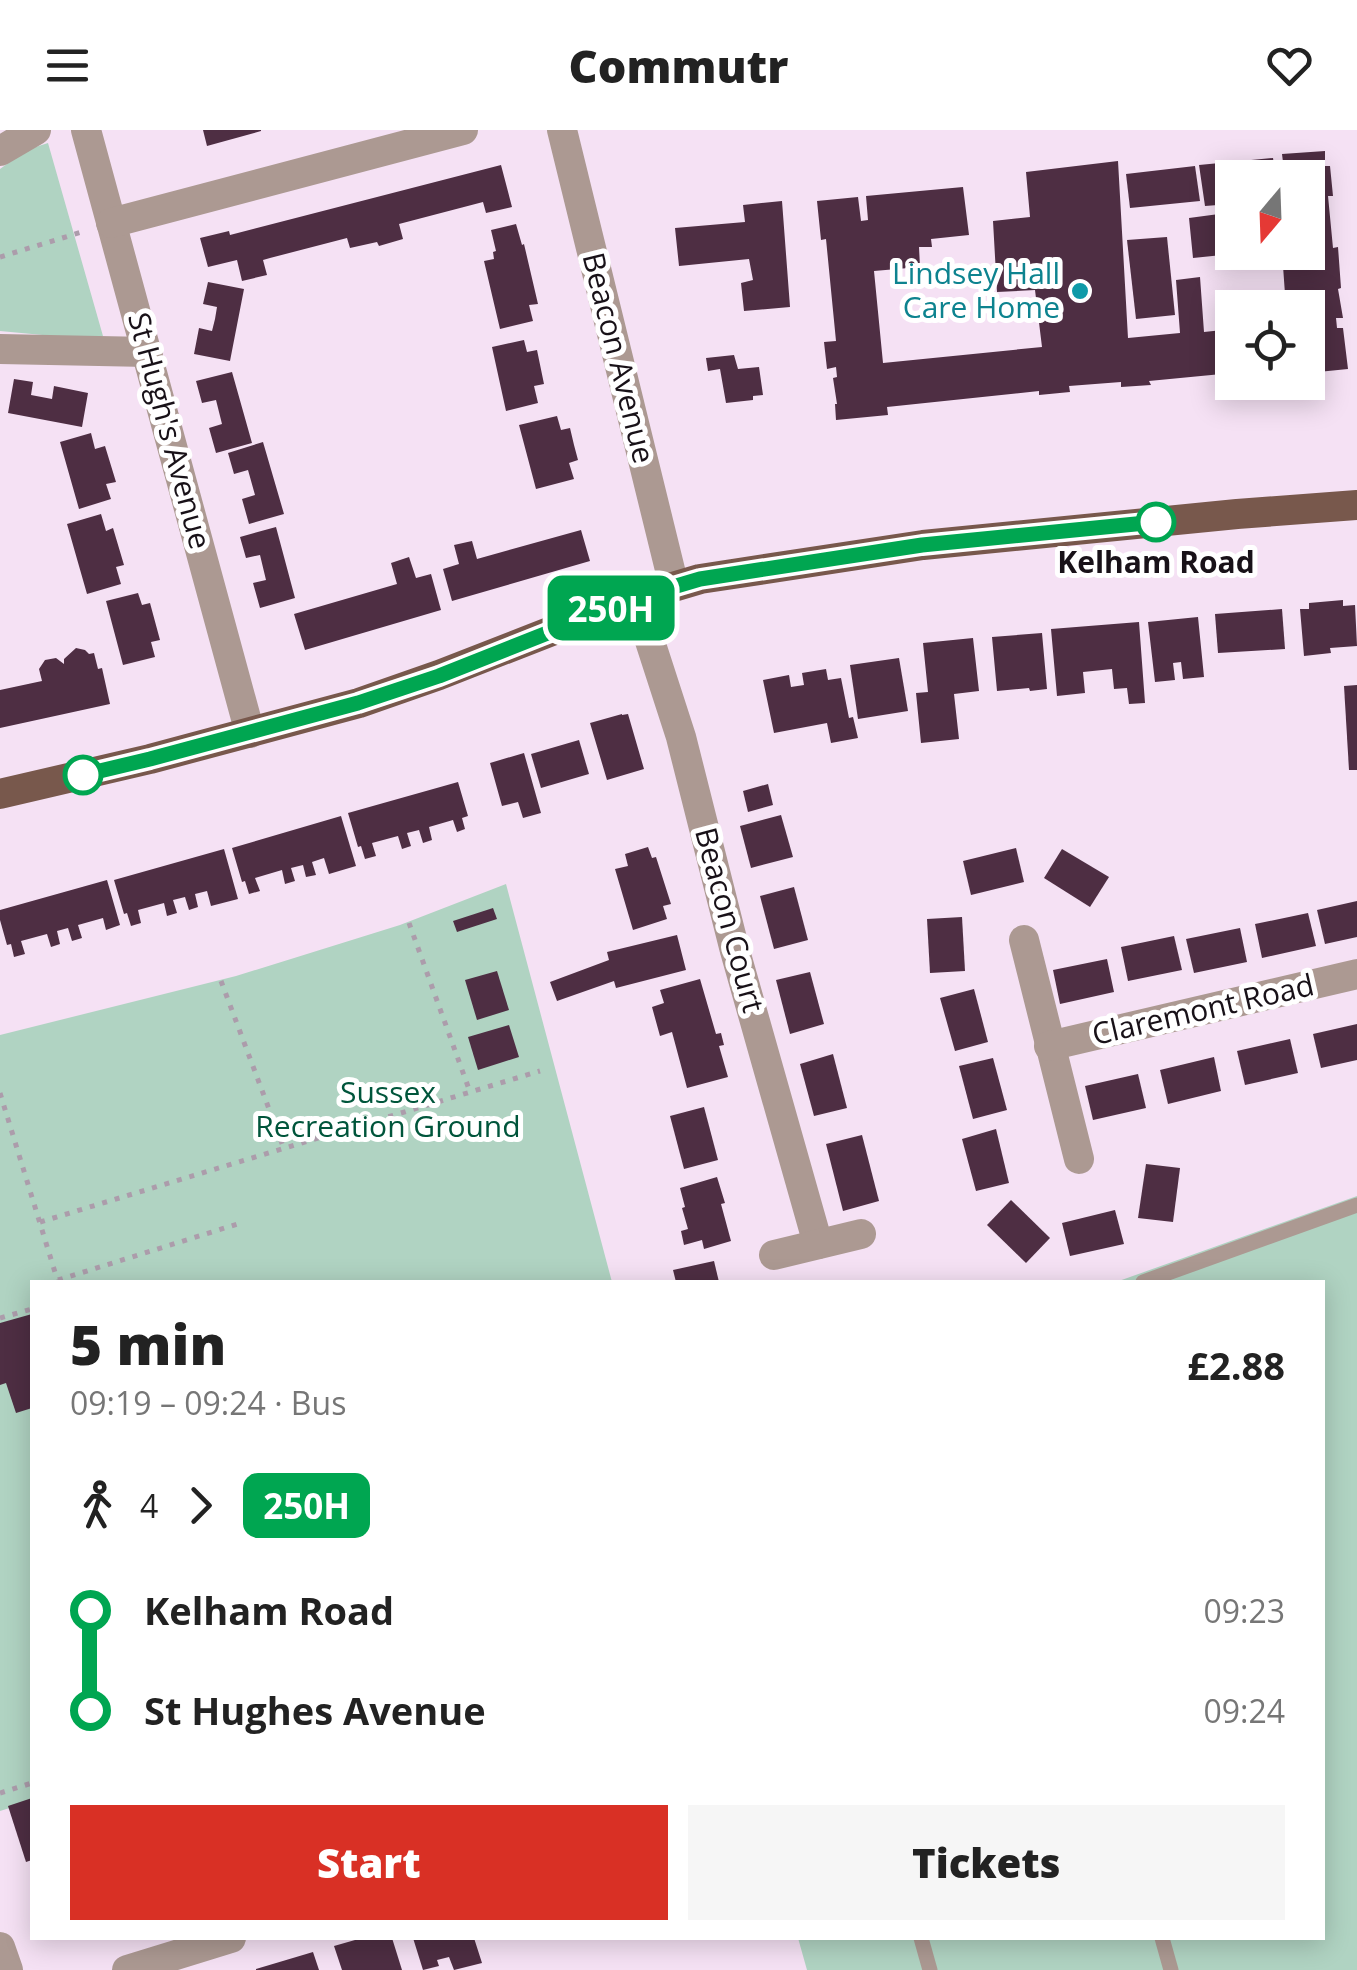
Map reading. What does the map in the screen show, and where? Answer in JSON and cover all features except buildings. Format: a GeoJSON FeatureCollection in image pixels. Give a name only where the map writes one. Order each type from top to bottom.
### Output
{"type":"FeatureCollection","features":[{"type":"Feature","properties":{"kind":"main road"},"geometry":{"type":"LineString","coordinates":[[0,794],[358,703],[439,676],[636,598],[700,579],[922,545],[1357,505]]}},
{"type":"Feature","properties":{"kind":"street"},"geometry":{"type":"LineString","coordinates":[[0,151],[36,130]]}},
{"type":"Feature","properties":{"kind":"street","name":"St Hugh's Avenue"},"geometry":{"type":"LineString","coordinates":[[86,130],[250,733]]}},
{"type":"Feature","properties":{"kind":"street"},"geometry":{"type":"LineString","coordinates":[[112,223],[464,130]]}},
{"type":"Feature","properties":{"kind":"street","name":"Beacon Avenue"},"geometry":{"type":"LineString","coordinates":[[562,130],[674,586]]}},
{"type":"Feature","properties":{"kind":"street"},"geometry":{"type":"LineString","coordinates":[[0,349],[148,352]]}},
{"type":"Feature","properties":{"kind":"street","name":"Beacon Court"},"geometry":{"type":"LineString","coordinates":[[636,598],[682,737],[735,952],[818,1244]]}},
{"type":"Feature","properties":{"kind":"street","name":"Claremont Road"},"geometry":{"type":"LineString","coordinates":[[1024,940],[1079,1159]]}},
{"type":"Feature","properties":{"kind":"street","name":"Claremont Road"},"geometry":{"type":"LineString","coordinates":[[1049,1046],[1357,974]]}},
{"type":"Feature","properties":{"kind":"street"},"geometry":{"type":"LineString","coordinates":[[774,1255],[860,1234]]}},
{"type":"Feature","properties":{"kind":"street"},"geometry":{"type":"LineString","coordinates":[[127,1970],[224,1940]]}},
{"type":"Feature","properties":{"kind":"street"},"geometry":{"type":"LineString","coordinates":[[0,1947],[8,1970]]}},
{"type":"Feature","properties":{"kind":"lane"},"geometry":{"type":"LineString","coordinates":[[1149,1280],[1357,1205]]}},
{"type":"Feature","properties":{"kind":"lane"},"geometry":{"type":"LineString","coordinates":[[922,1940],[930,1970]]}},
{"type":"Feature","properties":{"kind":"lane"},"geometry":{"type":"LineString","coordinates":[[1163,1940],[1172,1970]]}},
{"type":"Feature","properties":{"kind":"path"},"geometry":{"type":"LineString","coordinates":[[0,257],[112,223]]}},
{"type":"Feature","properties":{"kind":"path"},"geometry":{"type":"LineString","coordinates":[[409,923],[470,1092]]}},
{"type":"Feature","properties":{"kind":"path"},"geometry":{"type":"LineString","coordinates":[[220,981],[284,1148]]}},
{"type":"Feature","properties":{"kind":"path"},"geometry":{"type":"LineString","coordinates":[[40,1222],[540,1071]]}},
{"type":"Feature","properties":{"kind":"path"},"geometry":{"type":"LineString","coordinates":[[0,1093],[58,1280]]}},
{"type":"Feature","properties":{"kind":"path"},"geometry":{"type":"LineString","coordinates":[[61,1280],[244,1222]]}},
{"type":"Feature","properties":{"kind":"path"},"geometry":{"type":"LineString","coordinates":[[0,1318],[30,1310]]}},
{"type":"Feature","properties":{"kind":"path"},"geometry":{"type":"LineString","coordinates":[[0,1793],[30,1784]]}},
{"type":"Feature","properties":{"kind":"green space"},"geometry":{"type":"Polygon","coordinates":[[[48,143],[103,336],[96,340],[0,331],[0,169],[20,152],[48,143]]]}},
{"type":"Feature","properties":{"kind":"green space","name":"Sussex Recreation Ground"},"geometry":{"type":"Polygon","coordinates":[[[506,884],[611,1280],[30,1280],[30,1802],[0,1811],[0,1035],[236,976],[400,925],[506,884]]]}},
{"type":"Feature","properties":{"kind":"green space"},"geometry":{"type":"Polygon","coordinates":[[[1357,1196],[1357,1970],[807,1970],[799,1940],[1325,1940],[1325,1280],[1122,1280],[1357,1196]]]}},
{"type":"Feature","properties":{"kind":"bus line","name":"250H"},"geometry":{"type":"LineString","coordinates":[[83,775],[358,703],[439,676],[636,598],[700,579],[922,545],[1156,522]]}},
{"type":"Feature","properties":{"kind":"place","name":"Lindsey Hall Care Home"},"geometry":{"type":"Point","coordinates":[1080,291]}},
{"type":"Feature","properties":{"kind":"place","name":"Kelham Road"},"geometry":{"type":"Point","coordinates":[1156,522]}}]}
